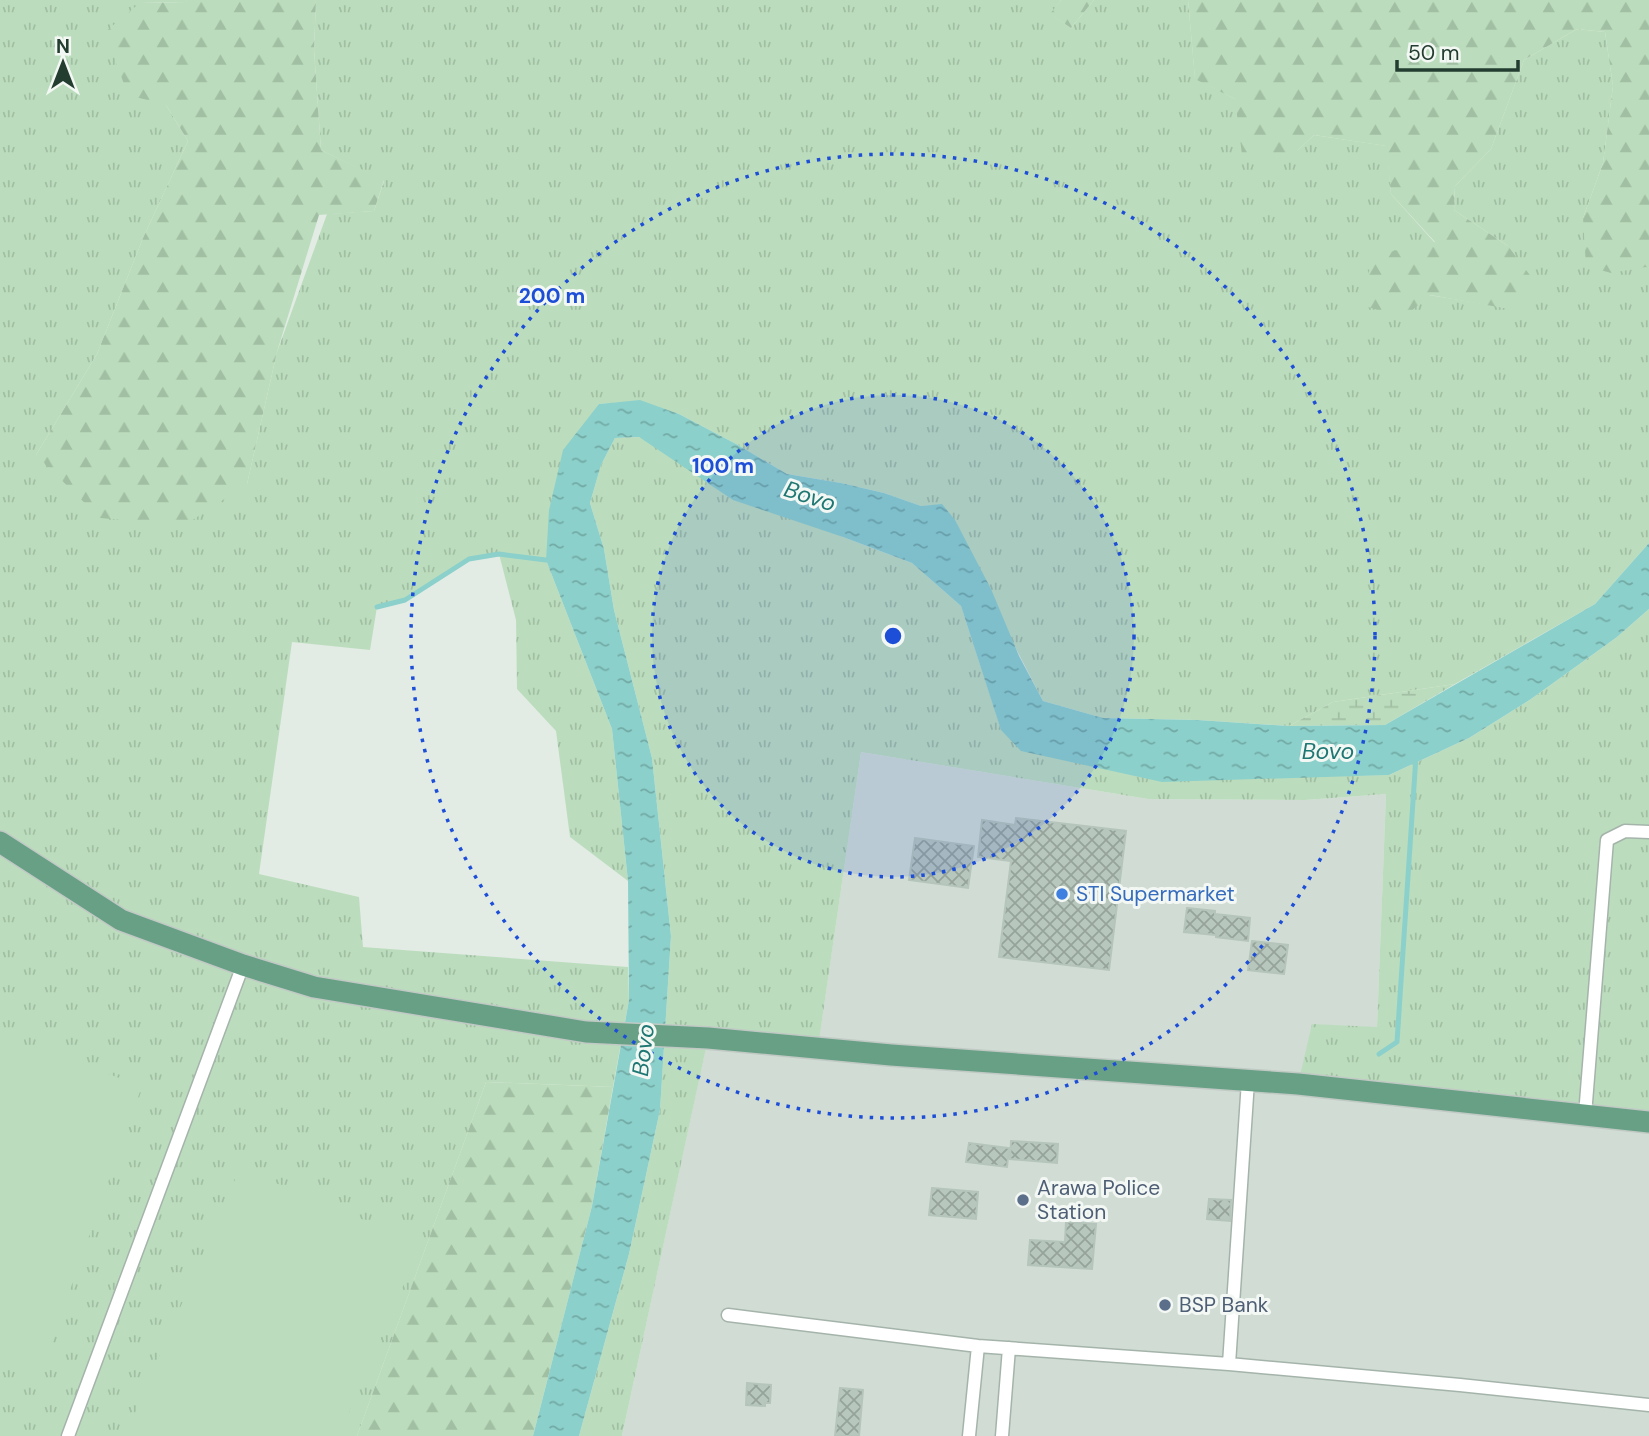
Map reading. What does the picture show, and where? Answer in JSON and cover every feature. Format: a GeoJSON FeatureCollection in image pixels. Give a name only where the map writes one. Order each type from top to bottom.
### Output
{"type":"FeatureCollection","features":[{"type":"Feature","properties":{"kind":"main road"},"geometry":{"type":"LineString","coordinates":[[0,842],[121,920],[243,965],[314,987],[586,1032],[1298,1084],[1649,1122]]}},
{"type":"Feature","properties":{"kind":"street"},"geometry":{"type":"LineString","coordinates":[[1585,1115],[1607,841],[1625,831],[1649,832]]}},
{"type":"Feature","properties":{"kind":"street"},"geometry":{"type":"LineString","coordinates":[[68,1436],[243,965]]}},
{"type":"Feature","properties":{"kind":"street"},"geometry":{"type":"LineString","coordinates":[[1229,1364],[1248,1081]]}},
{"type":"Feature","properties":{"kind":"street"},"geometry":{"type":"LineString","coordinates":[[728,1315],[978,1346],[1229,1364],[1649,1405]]}},
{"type":"Feature","properties":{"kind":"street"},"geometry":{"type":"LineString","coordinates":[[970,1436],[978,1346]]}},
{"type":"Feature","properties":{"kind":"street"},"geometry":{"type":"LineString","coordinates":[[1002,1436],[1009,1348]]}},
{"type":"Feature","properties":{"kind":"shaded area"},"geometry":{"type":"Polygon","coordinates":[[[861,752],[1148,799],[1305,800],[1386,794],[1377,1028],[1649,1122],[1649,1436],[622,1436],[708,1038],[818,1047],[861,752]]]}},
{"type":"Feature","properties":{"kind":"green space"},"geometry":{"type":"Polygon","coordinates":[[[0,0],[187,0],[186,3],[141,2],[166,105],[188,141],[143,238],[97,354],[36,455],[247,484],[277,352],[327,214],[374,211],[384,181],[321,150],[314,50],[316,0],[1061,0],[1051,14],[1071,28],[1094,0],[1188,0],[1195,78],[1235,99],[1298,150],[1314,135],[1387,146],[1391,194],[1435,243],[1429,295],[1515,309],[1508,246],[1454,210],[1455,186],[1491,149],[1524,60],[1577,29],[1605,32],[1613,86],[1603,163],[1583,218],[1649,268],[1649,543],[1595,604],[1455,684],[1333,702],[1289,726],[1103,718],[1043,701],[942,505],[921,506],[884,493],[787,474],[679,414],[640,401],[599,404],[546,560],[612,729],[628,881],[570,837],[556,731],[517,689],[516,620],[499,554],[469,559],[405,600],[377,607],[370,650],[292,642],[259,874],[359,897],[363,947],[628,967],[629,1000],[613,1087],[486,1082],[357,1436],[0,1436],[0,0]]]}},
{"type":"Feature","properties":{"kind":"green space"},"geometry":{"type":"Polygon","coordinates":[[[187,0],[316,0],[314,50],[321,150],[384,180],[374,211],[319,215],[277,352],[247,484],[185,525],[100,518],[36,455],[97,354],[143,238],[188,141],[166,105],[128,95],[105,32],[141,2],[185,3],[187,0]]]}},
{"type":"Feature","properties":{"kind":"green space"},"geometry":{"type":"Polygon","coordinates":[[[1061,0],[1094,0],[1071,28],[1050,14],[1061,0]]]}},
{"type":"Feature","properties":{"kind":"green space"},"geometry":{"type":"Polygon","coordinates":[[[1188,0],[1649,0],[1649,268],[1611,273],[1586,266],[1583,218],[1603,163],[1613,86],[1605,32],[1577,29],[1524,60],[1491,149],[1455,186],[1454,210],[1508,246],[1538,286],[1515,310],[1430,295],[1403,318],[1365,306],[1371,256],[1435,242],[1391,194],[1386,146],[1314,135],[1298,150],[1243,163],[1235,99],[1195,79],[1188,0]]]}},
{"type":"Feature","properties":{"kind":"green space"},"geometry":{"type":"Polygon","coordinates":[[[639,437],[843,537],[912,563],[961,606],[1001,729],[1324,776],[1389,775],[1469,738],[1531,699],[1617,637],[1649,609],[1649,1122],[1298,1084],[1312,1024],[1377,1027],[1386,794],[1305,800],[1148,799],[861,752],[818,1048],[708,1039],[622,1436],[579,1436],[629,1254],[660,1110],[671,936],[652,758],[614,610],[604,549],[590,503],[601,465],[615,438],[639,437]]]}},
{"type":"Feature","properties":{"kind":"green space"},"geometry":{"type":"Polygon","coordinates":[[[1455,684],[1385,725],[1289,726],[1333,702],[1455,684]]]}},
{"type":"Feature","properties":{"kind":"green space"},"geometry":{"type":"Polygon","coordinates":[[[0,1036],[142,1086],[40,1375],[0,1361],[0,1036]]]}},
{"type":"Feature","properties":{"kind":"green space"},"geometry":{"type":"Polygon","coordinates":[[[486,1082],[613,1087],[592,1206],[533,1436],[357,1436],[486,1082]]]}},
{"type":"Feature","properties":{"kind":"green space"},"geometry":{"type":"Polygon","coordinates":[[[240,1168],[421,1244],[339,1436],[130,1436],[126,1434],[240,1168]]]}},
{"type":"Feature","properties":{"kind":"water","name":"Bovo"},"geometry":{"type":"Polygon","coordinates":[[[640,400],[679,414],[787,474],[884,493],[921,506],[942,504],[955,520],[991,589],[1019,656],[1043,701],[1103,718],[1289,726],[1385,725],[1595,604],[1649,543],[1649,609],[1617,637],[1531,699],[1469,738],[1389,775],[1162,782],[1021,751],[1001,730],[961,606],[912,563],[733,500],[639,437],[615,438],[601,465],[590,503],[604,549],[614,610],[652,758],[671,936],[660,1110],[629,1254],[579,1436],[533,1436],[592,1206],[629,1000],[628,881],[612,729],[546,560],[549,510],[563,450],[599,404],[640,400]]]}},
{"type":"Feature","properties":{"kind":"building","name":"STI Supermarket"},"geometry":{"type":"Polygon","coordinates":[[[1016,818],[1126,831],[1109,970],[999,957],[1011,861],[978,857],[982,820],[1015,825],[1016,818]]]}},
{"type":"Feature","properties":{"kind":"building"},"geometry":{"type":"Polygon","coordinates":[[[915,838],[974,846],[968,888],[909,880],[915,838]]]}},
{"type":"Feature","properties":{"kind":"building"},"geometry":{"type":"Polygon","coordinates":[[[1187,908],[1250,918],[1248,941],[1184,932],[1187,908]]]}},
{"type":"Feature","properties":{"kind":"building"},"geometry":{"type":"Polygon","coordinates":[[[1252,941],[1288,945],[1284,974],[1248,970],[1252,941]]]}},
{"type":"Feature","properties":{"kind":"building"},"geometry":{"type":"Polygon","coordinates":[[[1011,1141],[1058,1144],[1057,1163],[1010,1159],[1011,1141]]]}},
{"type":"Feature","properties":{"kind":"building"},"geometry":{"type":"Polygon","coordinates":[[[969,1143],[1009,1148],[1007,1167],[966,1162],[969,1143]]]}},
{"type":"Feature","properties":{"kind":"building"},"geometry":{"type":"Polygon","coordinates":[[[932,1188],[978,1192],[976,1219],[929,1215],[932,1188]]]}},
{"type":"Feature","properties":{"kind":"building"},"geometry":{"type":"Polygon","coordinates":[[[1209,1199],[1231,1200],[1230,1221],[1207,1219],[1209,1199]]]}},
{"type":"Feature","properties":{"kind":"building"},"geometry":{"type":"Polygon","coordinates":[[[1066,1222],[1096,1224],[1092,1269],[1028,1265],[1030,1240],[1065,1242],[1066,1222]]]}},
{"type":"Feature","properties":{"kind":"building"},"geometry":{"type":"Polygon","coordinates":[[[747,1383],[771,1385],[770,1403],[765,1403],[765,1406],[746,1405],[747,1383]]]}},
{"type":"Feature","properties":{"kind":"building"},"geometry":{"type":"Polygon","coordinates":[[[840,1388],[863,1390],[859,1436],[835,1436],[840,1388]]]}},
{"type":"Feature","properties":{"kind":"waterway"},"geometry":{"type":"LineString","coordinates":[[377,607],[405,600],[469,559],[499,554],[552,559]]}},
{"type":"Feature","properties":{"kind":"waterway"},"geometry":{"type":"LineString","coordinates":[[1379,1054],[1397,1042],[1416,756]]}},
{"type":"Feature","properties":{"kind":"place","name":"STI Supermarket"},"geometry":{"type":"Point","coordinates":[1062,894]}},
{"type":"Feature","properties":{"kind":"place","name":"Arawa Police Station"},"geometry":{"type":"Point","coordinates":[1023,1200]}},
{"type":"Feature","properties":{"kind":"place","name":"BSP Bank"},"geometry":{"type":"Point","coordinates":[1165,1305]}}]}
